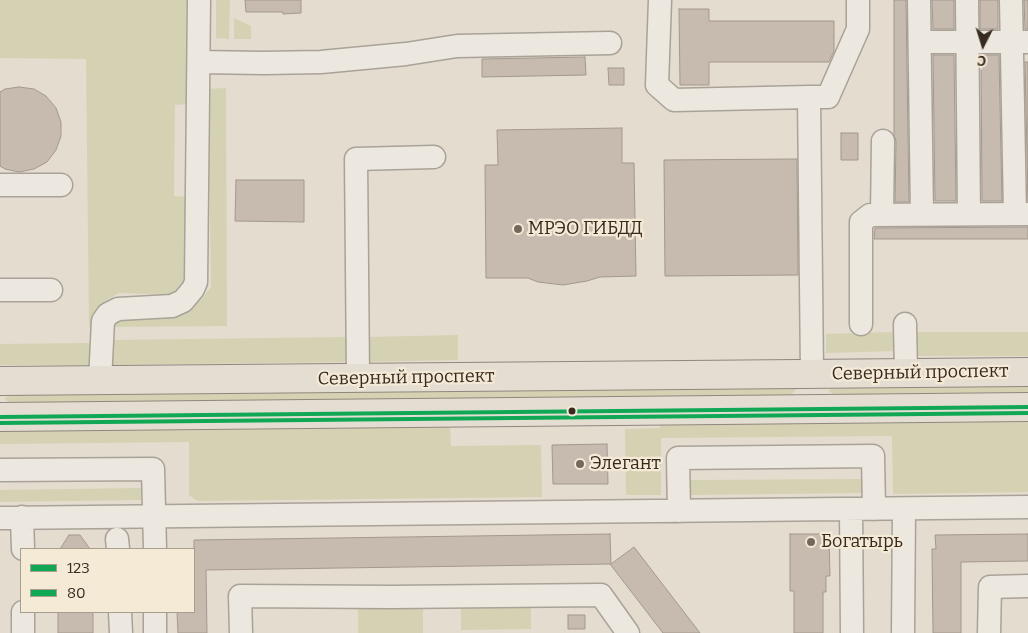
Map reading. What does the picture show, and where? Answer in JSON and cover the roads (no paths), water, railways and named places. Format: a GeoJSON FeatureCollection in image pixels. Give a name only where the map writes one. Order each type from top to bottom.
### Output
{"type":"FeatureCollection","features":[{"type":"Feature","properties":{"kind":"main road","name":"Северный проспект"},"geometry":{"type":"LineString","coordinates":[[0,382],[1028,372]]}},
{"type":"Feature","properties":{"kind":"main road","name":"Северный проспект"},"geometry":{"type":"LineString","coordinates":[[812,374],[813,409]]}},
{"type":"Feature","properties":{"kind":"main road","name":"Северный проспект"},"geometry":{"type":"LineString","coordinates":[[0,417],[1028,407]]}},
{"type":"Feature","properties":{"kind":"street"},"geometry":{"type":"LineString","coordinates":[[100,381],[102,321],[108,314],[118,309],[172,306],[183,301],[196,282],[199,0]]}},
{"type":"Feature","properties":{"kind":"street"},"geometry":{"type":"LineString","coordinates":[[660,0],[656,85],[674,100],[828,97],[858,30],[858,0]]}},
{"type":"Feature","properties":{"kind":"street"},"geometry":{"type":"LineString","coordinates":[[919,0],[922,214]]}},
{"type":"Feature","properties":{"kind":"street"},"geometry":{"type":"LineString","coordinates":[[967,0],[969,214]]}},
{"type":"Feature","properties":{"kind":"street"},"geometry":{"type":"LineString","coordinates":[[861,324],[861,222],[870,215],[1022,214],[1020,42],[1011,0]]}},
{"type":"Feature","properties":{"kind":"street"},"geometry":{"type":"LineString","coordinates":[[920,42],[1020,42]]}},
{"type":"Feature","properties":{"kind":"street"},"geometry":{"type":"LineString","coordinates":[[199,62],[321,62],[406,54],[457,46],[610,43]]}},
{"type":"Feature","properties":{"kind":"street"},"geometry":{"type":"LineString","coordinates":[[808,97],[812,374]]}},
{"type":"Feature","properties":{"kind":"street"},"geometry":{"type":"LineString","coordinates":[[882,215],[883,141]]}},
{"type":"Feature","properties":{"kind":"street"},"geometry":{"type":"LineString","coordinates":[[358,378],[356,159],[434,157]]}},
{"type":"Feature","properties":{"kind":"street"},"geometry":{"type":"LineString","coordinates":[[0,185],[60,185]]}},
{"type":"Feature","properties":{"kind":"street"},"geometry":{"type":"LineString","coordinates":[[0,290],[51,290]]}},
{"type":"Feature","properties":{"kind":"street"},"geometry":{"type":"LineString","coordinates":[[905,324],[906,373]]}},
{"type":"Feature","properties":{"kind":"street"},"geometry":{"type":"LineString","coordinates":[[679,511],[678,458],[873,456],[874,509]]}},
{"type":"Feature","properties":{"kind":"street"},"geometry":{"type":"LineString","coordinates":[[0,470],[153,469],[155,548]]}},
{"type":"Feature","properties":{"kind":"street"},"geometry":{"type":"LineString","coordinates":[[0,518],[1028,507]]}},
{"type":"Feature","properties":{"kind":"street"},"geometry":{"type":"LineString","coordinates":[[851,509],[852,633]]}},
{"type":"Feature","properties":{"kind":"street"},"geometry":{"type":"LineString","coordinates":[[903,633],[904,509]]}},
{"type":"Feature","properties":{"kind":"street"},"geometry":{"type":"LineString","coordinates":[[22,517],[22,548]]}},
{"type":"Feature","properties":{"kind":"street"},"geometry":{"type":"LineString","coordinates":[[989,633],[990,587],[1028,586]]}},
{"type":"Feature","properties":{"kind":"street"},"geometry":{"type":"LineString","coordinates":[[241,633],[240,596],[601,595],[628,633]]}},
{"type":"Feature","properties":{"kind":"street"},"geometry":{"type":"LineString","coordinates":[[23,613],[23,633]]}},
{"type":"Feature","properties":{"kind":"street"},"geometry":{"type":"LineString","coordinates":[[120,613],[121,633]]}},
{"type":"Feature","properties":{"kind":"street"},"geometry":{"type":"LineString","coordinates":[[155,613],[155,633]]}},
{"type":"Feature","properties":{"kind":"place","name":"МРЭО ГИБДД"},"geometry":{"type":"Point","coordinates":[518,229]}},
{"type":"Feature","properties":{"kind":"place","name":"Элегант"},"geometry":{"type":"Point","coordinates":[580,464]}},
{"type":"Feature","properties":{"kind":"place","name":"Богатырь"},"geometry":{"type":"Point","coordinates":[811,542]}}]}
